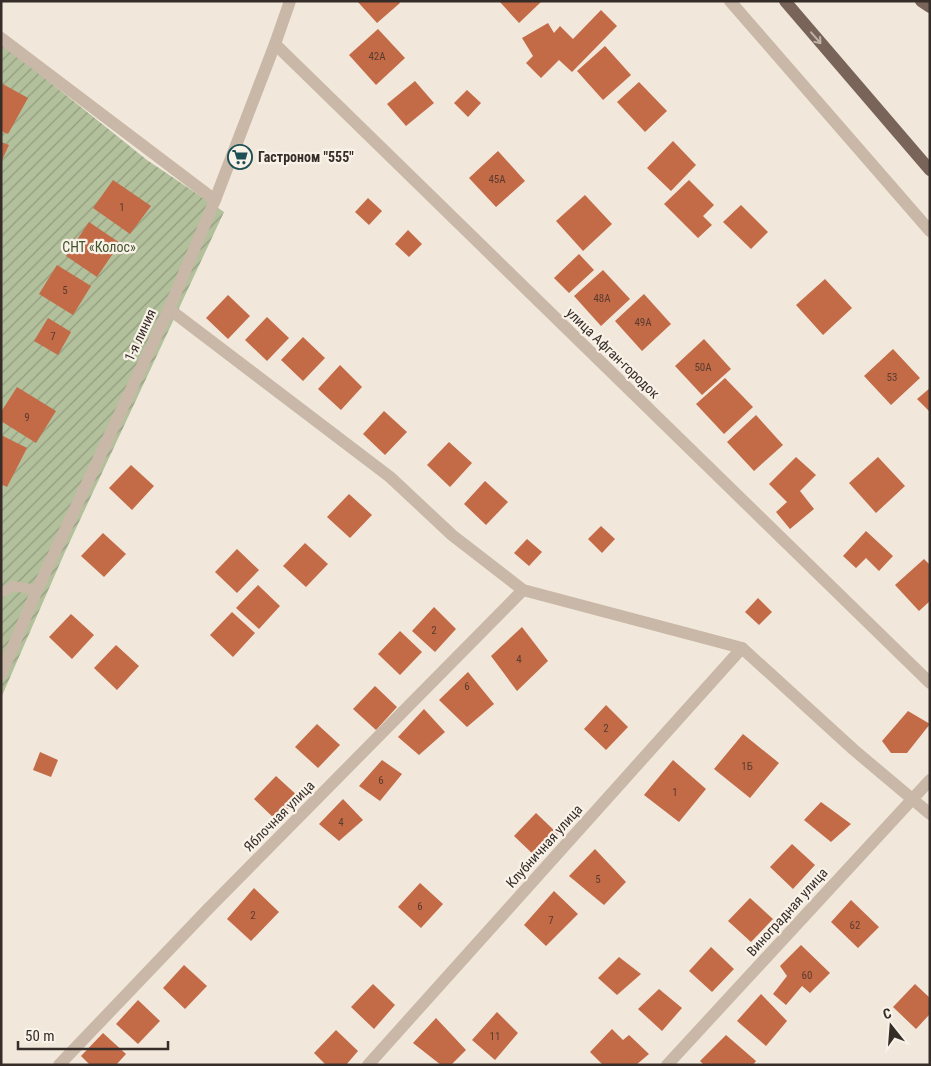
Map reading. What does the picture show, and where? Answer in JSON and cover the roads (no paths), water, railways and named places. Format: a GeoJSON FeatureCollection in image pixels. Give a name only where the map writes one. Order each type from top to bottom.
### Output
{"type":"FeatureCollection","features":[{"type":"Feature","properties":{"kind":"main road"},"geometry":{"type":"LineString","coordinates":[[785,1],[930,170]]}},
{"type":"Feature","properties":{"kind":"main road"},"geometry":{"type":"LineString","coordinates":[[921,1],[930,7]]}},
{"type":"Feature","properties":{"kind":"street","name":"1-я линия"},"geometry":{"type":"LineString","coordinates":[[1,675],[37,590],[169,309],[215,200],[276,44],[290,1]]}},
{"type":"Feature","properties":{"kind":"street"},"geometry":{"type":"LineString","coordinates":[[730,1],[930,232]]}},
{"type":"Feature","properties":{"kind":"street"},"geometry":{"type":"LineString","coordinates":[[1,38],[215,200]]}},
{"type":"Feature","properties":{"kind":"street","name":"улица Афган-городок"},"geometry":{"type":"LineString","coordinates":[[276,44],[930,683]]}},
{"type":"Feature","properties":{"kind":"street"},"geometry":{"type":"LineString","coordinates":[[169,309],[390,477],[452,535],[523,590],[742,648],[910,800],[930,814]]}},
{"type":"Feature","properties":{"kind":"street","name":"Яблочная улица"},"geometry":{"type":"LineString","coordinates":[[59,1065],[208,909],[523,590]]}},
{"type":"Feature","properties":{"kind":"street","name":"Клубничная улица"},"geometry":{"type":"LineString","coordinates":[[368,1065],[742,648]]}},
{"type":"Feature","properties":{"kind":"street","name":"Виноградная улица"},"geometry":{"type":"LineString","coordinates":[[668,1065],[930,780]]}},
{"type":"Feature","properties":{"kind":"lane"},"geometry":{"type":"LineString","coordinates":[[1,594],[13,586],[37,590]]}},
{"type":"Feature","properties":{"kind":"place","name":"Гастроном \"555\""},"geometry":{"type":"Point","coordinates":[240,157]}},
{"type":"Feature","properties":{"kind":"park label","name":"СНТ «Колос»"},"geometry":{"type":"Point","coordinates":[99,247]}}]}
